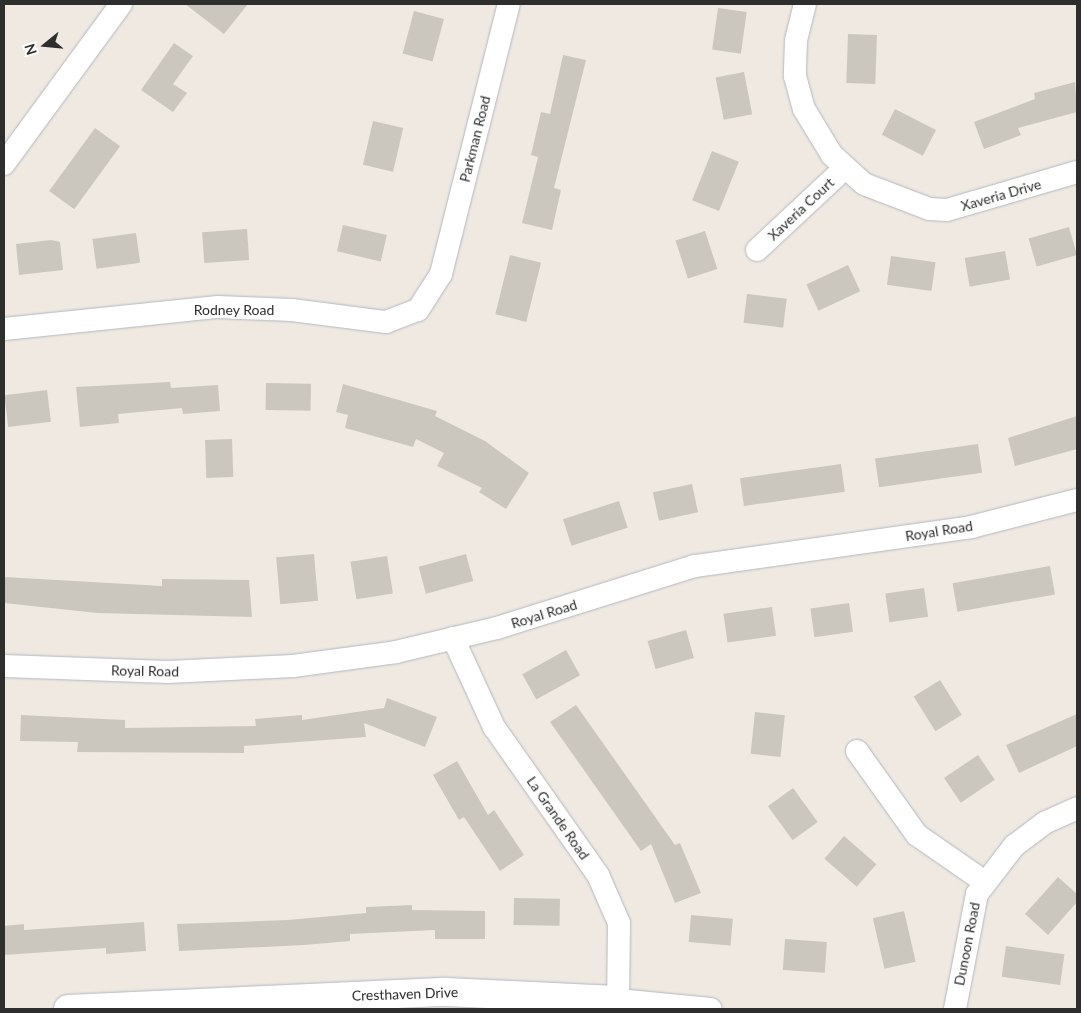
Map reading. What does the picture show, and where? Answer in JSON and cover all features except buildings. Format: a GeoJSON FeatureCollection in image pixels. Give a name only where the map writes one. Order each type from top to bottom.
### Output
{"type":"FeatureCollection","features":[{"type":"Feature","properties":{"kind":"street"},"geometry":{"type":"LineString","coordinates":[[4,164],[121,4]]}},
{"type":"Feature","properties":{"kind":"street","name":"Parkman Road"},"geometry":{"type":"LineString","coordinates":[[441,274],[509,4]]}},
{"type":"Feature","properties":{"kind":"street","name":"Xaveria Drive"},"geometry":{"type":"LineString","coordinates":[[805,4],[796,41],[795,76],[804,109],[845,168],[882,194],[929,209],[946,210],[1077,172]]}},
{"type":"Feature","properties":{"kind":"street","name":"Xaveria Court"},"geometry":{"type":"LineString","coordinates":[[757,250],[845,168]]}},
{"type":"Feature","properties":{"kind":"street","name":"Rodney Road"},"geometry":{"type":"LineString","coordinates":[[4,329],[218,307],[292,310],[386,322],[418,310],[441,274]]}},
{"type":"Feature","properties":{"kind":"street","name":"Royal Road"},"geometry":{"type":"LineString","coordinates":[[4,666],[168,672],[293,666],[396,652],[453,638],[695,566],[971,527],[1055,509],[1077,500]]}},
{"type":"Feature","properties":{"kind":"street","name":"La Grande Road"},"geometry":{"type":"LineString","coordinates":[[453,638],[494,727],[598,875],[616,915],[622,940],[618,1005]]}},
{"type":"Feature","properties":{"kind":"street"},"geometry":{"type":"LineString","coordinates":[[858,751],[917,835],[985,882]]}},
{"type":"Feature","properties":{"kind":"street","name":"Dunoon Road"},"geometry":{"type":"LineString","coordinates":[[955,1009],[976,894],[1014,846],[1044,823],[1077,808]]}},
{"type":"Feature","properties":{"kind":"street","name":"Cresthaven Drive"},"geometry":{"type":"LineString","coordinates":[[68,1009],[446,992],[618,1005],[711,1009]]}}]}
